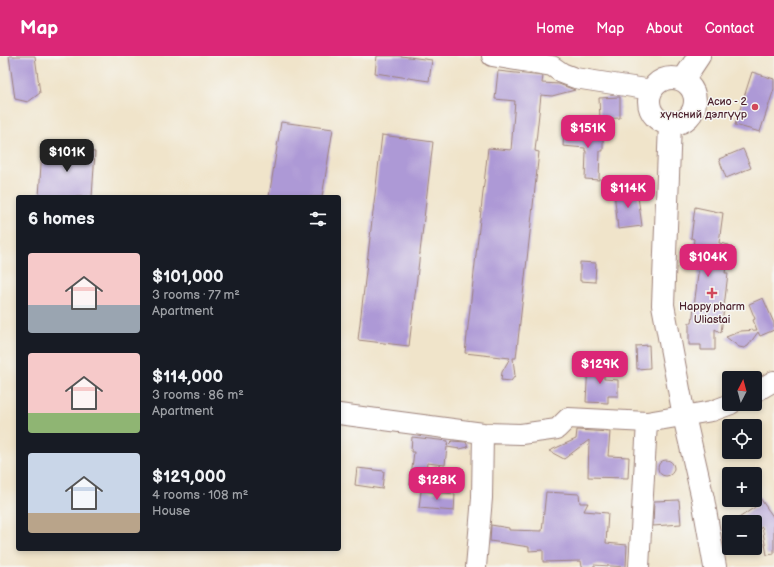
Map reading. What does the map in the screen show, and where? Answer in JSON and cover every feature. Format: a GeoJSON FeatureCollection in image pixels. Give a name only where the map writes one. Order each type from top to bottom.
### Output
{"type":"FeatureCollection","features":[{"type":"Feature","properties":{"kind":"street"},"geometry":{"type":"LineString","coordinates":[[492,56],[552,66],[564,64],[575,78],[652,90]]}},
{"type":"Feature","properties":{"kind":"street"},"geometry":{"type":"LineString","coordinates":[[683,80],[699,56]]}},
{"type":"Feature","properties":{"kind":"street"},"geometry":{"type":"LineString","coordinates":[[674,78],[683,80],[690,86],[694,94],[695,103],[693,112],[687,119],[679,123],[670,124],[662,121],[655,116],[650,108],[649,99],[652,90],[657,83],[665,79],[674,78]]}},
{"type":"Feature","properties":{"kind":"street"},"geometry":{"type":"LineString","coordinates":[[670,124],[663,305],[684,416],[704,499],[714,567]]}},
{"type":"Feature","properties":{"kind":"street"},"geometry":{"type":"LineString","coordinates":[[762,388],[774,381]]}},
{"type":"Feature","properties":{"kind":"street"},"geometry":{"type":"LineString","coordinates":[[341,414],[483,433],[521,434],[558,430],[568,418],[647,422],[712,411],[722,407]]}},
{"type":"Feature","properties":{"kind":"street"},"geometry":{"type":"LineString","coordinates":[[639,567],[647,422]]}},
{"type":"Feature","properties":{"kind":"street"},"geometry":{"type":"LineString","coordinates":[[476,567],[482,498],[483,433]]}},
{"type":"Feature","properties":{"kind":"building"},"geometry":{"type":"Polygon","coordinates":[[[9,56],[35,56],[40,93],[28,102],[15,99],[9,56]]]}},
{"type":"Feature","properties":{"kind":"building"},"geometry":{"type":"Polygon","coordinates":[[[377,56],[401,56],[432,60],[429,81],[375,73],[377,56]]]}},
{"type":"Feature","properties":{"kind":"building"},"geometry":{"type":"Polygon","coordinates":[[[498,71],[543,76],[542,83],[559,84],[575,90],[552,96],[541,95],[535,151],[539,152],[516,358],[513,358],[515,376],[511,381],[501,380],[502,372],[510,358],[465,353],[488,148],[511,150],[515,101],[495,99],[498,71]]]}},
{"type":"Feature","properties":{"kind":"building","name":"Асио - 2 хүнсний дэлгүүр"},"geometry":{"type":"Polygon","coordinates":[[[752,72],[774,79],[774,89],[760,132],[735,125],[752,72]]]}},
{"type":"Feature","properties":{"kind":"building"},"geometry":{"type":"Polygon","coordinates":[[[620,97],[620,118],[600,119],[599,98],[620,97]]]}},
{"type":"Feature","properties":{"kind":"building"},"geometry":{"type":"Polygon","coordinates":[[[281,122],[333,129],[322,195],[269,195],[281,122]]]}},
{"type":"Feature","properties":{"kind":"building"},"geometry":{"type":"Polygon","coordinates":[[[585,130],[603,130],[603,151],[600,151],[599,180],[585,179],[585,148],[563,146],[564,131],[585,132],[585,130]]]}},
{"type":"Feature","properties":{"kind":"building"},"geometry":{"type":"Polygon","coordinates":[[[382,135],[433,142],[409,346],[358,340],[382,135]]]}},
{"type":"Feature","properties":{"kind":"building"},"geometry":{"type":"Polygon","coordinates":[[[42,147],[95,152],[92,195],[39,195],[42,147]]]}},
{"type":"Feature","properties":{"kind":"building"},"geometry":{"type":"Polygon","coordinates":[[[743,149],[751,168],[726,178],[719,159],[743,149]]]}},
{"type":"Feature","properties":{"kind":"building"},"geometry":{"type":"Polygon","coordinates":[[[637,189],[642,226],[618,229],[614,191],[637,189]]]}},
{"type":"Feature","properties":{"kind":"building"},"geometry":{"type":"Polygon","coordinates":[[[695,207],[723,213],[719,243],[729,245],[725,273],[728,273],[721,333],[715,329],[715,350],[701,350],[701,345],[689,345],[689,323],[692,323],[699,266],[691,265],[694,239],[691,238],[695,207]]]}},
{"type":"Feature","properties":{"kind":"building"},"geometry":{"type":"Polygon","coordinates":[[[580,262],[596,263],[595,282],[580,281],[580,262]]]}},
{"type":"Feature","properties":{"kind":"building"},"geometry":{"type":"Polygon","coordinates":[[[763,298],[774,323],[774,330],[760,336],[758,332],[748,346],[744,348],[739,347],[726,337],[741,331],[757,330],[753,320],[755,319],[749,304],[763,298]]]}},
{"type":"Feature","properties":{"kind":"building"},"geometry":{"type":"Polygon","coordinates":[[[649,345],[650,368],[637,369],[636,346],[649,345]]]}},
{"type":"Feature","properties":{"kind":"building"},"geometry":{"type":"Polygon","coordinates":[[[588,363],[604,364],[604,379],[618,380],[618,396],[608,396],[608,403],[586,402],[588,363]]]}},
{"type":"Feature","properties":{"kind":"building"},"geometry":{"type":"Polygon","coordinates":[[[577,430],[610,432],[608,456],[629,457],[628,478],[588,477],[589,440],[564,459],[549,451],[576,439],[577,430]]]}},
{"type":"Feature","properties":{"kind":"building"},"geometry":{"type":"Polygon","coordinates":[[[412,437],[448,441],[447,446],[452,441],[466,442],[468,447],[460,449],[447,447],[445,465],[427,463],[424,487],[410,485],[414,452],[411,452],[412,437]]]}},
{"type":"Feature","properties":{"kind":"building"},"geometry":{"type":"Polygon","coordinates":[[[666,460],[672,462],[674,468],[672,474],[666,476],[660,474],[658,468],[660,462],[666,460]]]}},
{"type":"Feature","properties":{"kind":"building"},"geometry":{"type":"Polygon","coordinates":[[[357,468],[384,471],[382,489],[355,485],[357,468]]]}},
{"type":"Feature","properties":{"kind":"building"},"geometry":{"type":"Polygon","coordinates":[[[421,491],[455,494],[454,511],[419,508],[421,491]]]}},
{"type":"Feature","properties":{"kind":"building"},"geometry":{"type":"Polygon","coordinates":[[[546,492],[579,494],[580,503],[588,503],[584,511],[608,513],[606,543],[627,545],[626,567],[594,565],[594,567],[582,567],[581,561],[543,562],[543,550],[529,551],[529,547],[490,541],[491,525],[509,528],[509,530],[542,531],[546,492]]]}},
{"type":"Feature","properties":{"kind":"building"},"geometry":{"type":"Polygon","coordinates":[[[679,500],[681,524],[653,526],[654,501],[679,500]]]}},
{"type":"Feature","properties":{"kind":"building"},"geometry":{"type":"Polygon","coordinates":[[[762,501],[774,518],[774,554],[767,555],[762,527],[762,515],[743,515],[755,507],[762,507],[762,501]]]}},
{"type":"Feature","properties":{"kind":"place","name":"Асио - 2 хүнсний дэлгүүр"},"geometry":{"type":"Point","coordinates":[755,107]}},
{"type":"Feature","properties":{"kind":"place","name":"Happy pharm Uliastai"},"geometry":{"type":"Point","coordinates":[712,293]}}]}
